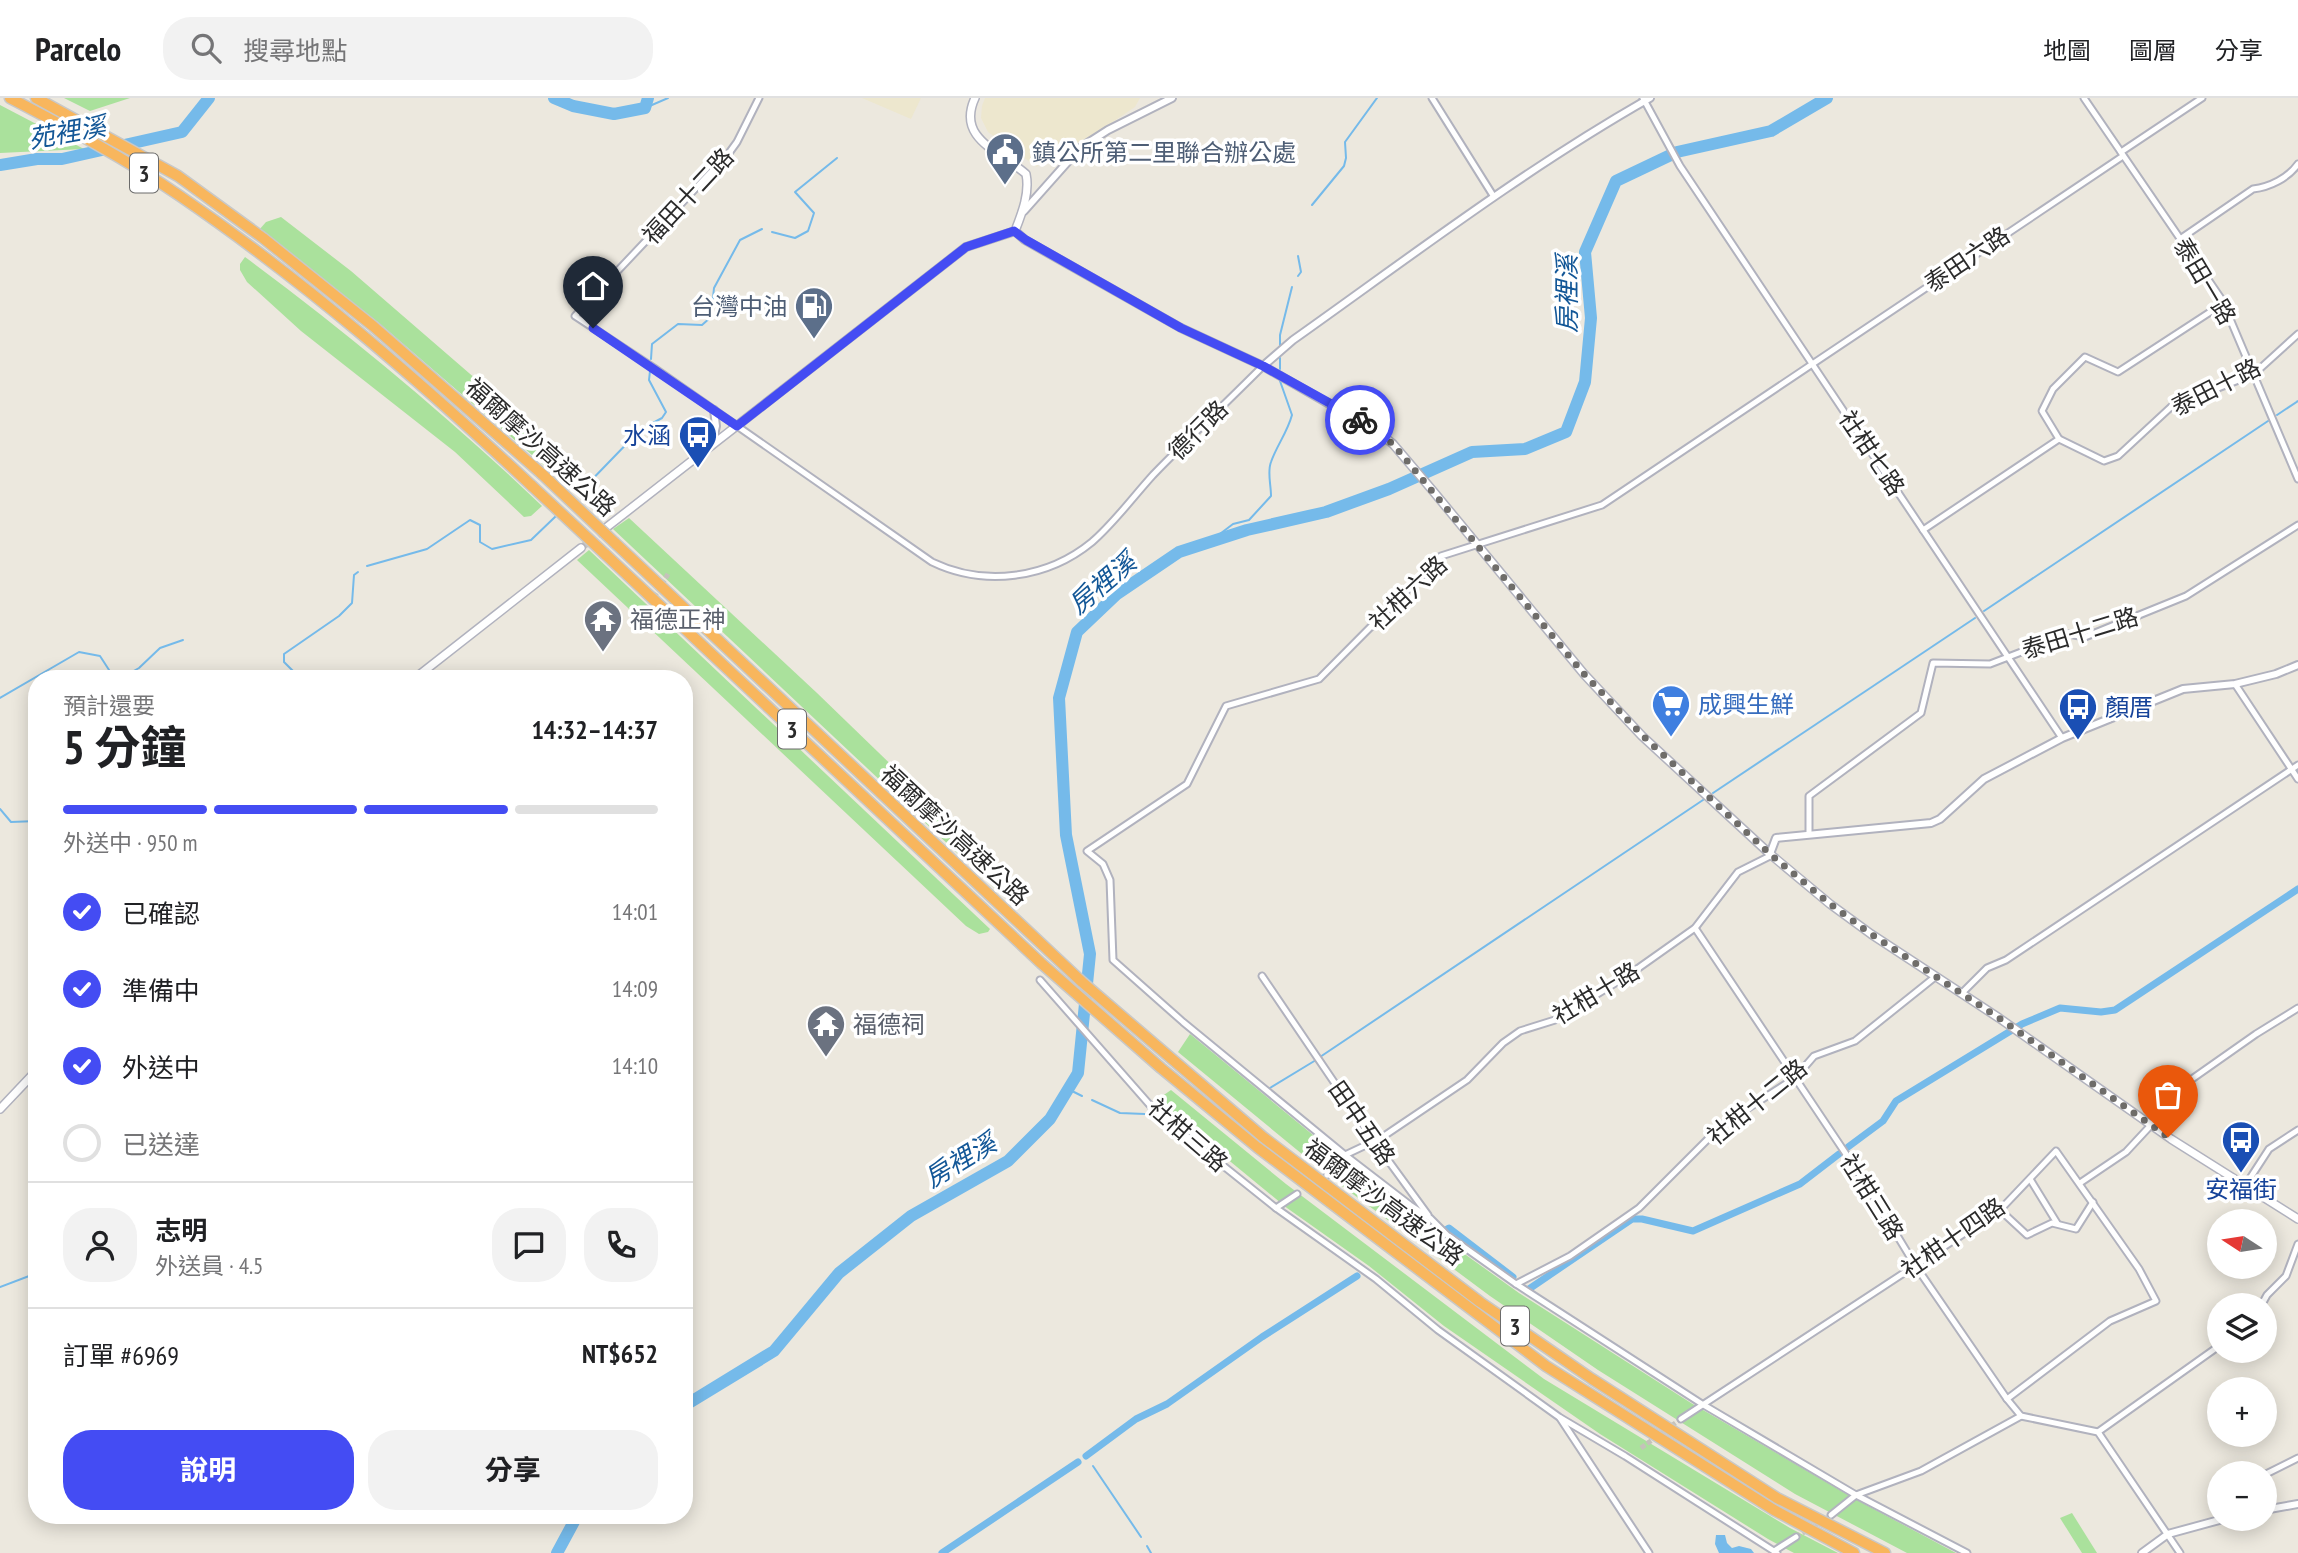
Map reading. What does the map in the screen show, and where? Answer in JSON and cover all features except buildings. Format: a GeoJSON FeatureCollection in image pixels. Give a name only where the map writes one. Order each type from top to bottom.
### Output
{"type":"FeatureCollection","features":[{"type":"Feature","properties":{"kind":"highway","name":"福爾摩沙高速公路"},"geometry":{"type":"LineString","coordinates":[[10,98],[114,155],[178,195],[257,250],[364,334],[533,486],[978,905],[1161,1068],[1257,1147],[1546,1366],[1774,1510],[1854,1553]]}},
{"type":"Feature","properties":{"kind":"highway","name":"福爾摩沙高速公路"},"geometry":{"type":"LineString","coordinates":[[36,98],[178,176],[263,238],[373,326],[542,474],[1082,982],[1263,1137],[1502,1317],[1592,1379],[1777,1498],[1885,1553]]}},
{"type":"Feature","properties":{"kind":"main road"},"geometry":{"type":"LineString","coordinates":[[607,527],[966,247],[1014,231],[1022,212],[1028,184],[1026,174],[978,138],[971,129],[971,108],[975,98]]}},
{"type":"Feature","properties":{"kind":"main road"},"geometry":{"type":"LineString","coordinates":[[1014,231],[1181,328],[1263,366],[1378,432],[1393,444],[1584,674],[1643,736],[1770,854],[1830,904],[2152,1124],[2298,1219]]}},
{"type":"Feature","properties":{"kind":"main road"},"geometry":{"type":"LineString","coordinates":[[425,670],[581,548]]}},
{"type":"Feature","properties":{"kind":"main road"},"geometry":{"type":"LineString","coordinates":[[0,1109],[28,1079]]}},
{"type":"Feature","properties":{"kind":"street","name":"福田十二路"},"geometry":{"type":"LineString","coordinates":[[575,316],[729,153],[759,98]]}},
{"type":"Feature","properties":{"kind":"street"},"geometry":{"type":"LineString","coordinates":[[1022,212],[1080,148],[1108,130],[1172,98]]}},
{"type":"Feature","properties":{"kind":"street"},"geometry":{"type":"LineString","coordinates":[[1432,98],[1494,197]]}},
{"type":"Feature","properties":{"kind":"street","name":"泰田一路"},"geometry":{"type":"LineString","coordinates":[[2084,98],[2224,303],[2298,479]]}},
{"type":"Feature","properties":{"kind":"street","name":"泰田六路"},"geometry":{"type":"LineString","coordinates":[[1812,363],[2203,98]]}},
{"type":"Feature","properties":{"kind":"street","name":"德行路"},"geometry":{"type":"LineString","coordinates":[[575,316],[932,562],[962,574],[1021,575],[1060,564],[1093,541],[1154,474],[1263,366],[1293,340],[1494,197],[1646,99]]}},
{"type":"Feature","properties":{"kind":"street","name":"社柑七路"},"geometry":{"type":"LineString","coordinates":[[1646,99],[1682,168],[2062,738]]}},
{"type":"Feature","properties":{"kind":"street"},"geometry":{"type":"LineString","coordinates":[[2180,239],[2253,189],[2266,187],[2293,171],[2298,164]]}},
{"type":"Feature","properties":{"kind":"street"},"geometry":{"type":"LineString","coordinates":[[1923,530],[2059,439],[2042,411],[2053,389],[2085,356],[2119,372],[2224,303]]}},
{"type":"Feature","properties":{"kind":"street","name":"泰田十路"},"geometry":{"type":"LineString","coordinates":[[2059,439],[2104,461],[2118,456],[2172,406],[2254,374],[2298,334]]}},
{"type":"Feature","properties":{"kind":"street","name":"社柑六路"},"geometry":{"type":"LineString","coordinates":[[1345,1155],[1183,1022],[1113,960],[1110,880],[1103,864],[1087,851],[1186,784],[1226,706],[1319,679],[1441,556],[1602,505],[1812,363]]}},
{"type":"Feature","properties":{"kind":"street"},"geometry":{"type":"LineString","coordinates":[[712,445],[716,426],[713,410]]}},
{"type":"Feature","properties":{"kind":"street","name":"泰田十二路"},"geometry":{"type":"LineString","coordinates":[[2007,656],[2068,634],[2085,637],[2186,596],[2298,525]]}},
{"type":"Feature","properties":{"kind":"street"},"geometry":{"type":"LineString","coordinates":[[1809,834],[1809,796],[1921,713],[1933,663],[1990,664],[2007,656]]}},
{"type":"Feature","properties":{"kind":"street"},"geometry":{"type":"LineString","coordinates":[[1770,854],[1776,838],[1931,823],[1940,819],[1984,779],[2062,738],[2183,689],[2235,684],[2276,674],[2298,665]]}},
{"type":"Feature","properties":{"kind":"street"},"geometry":{"type":"LineString","coordinates":[[2235,684],[2298,779]]}},
{"type":"Feature","properties":{"kind":"street"},"geometry":{"type":"LineString","coordinates":[[1962,993],[1987,968],[2006,960],[2298,765]]}},
{"type":"Feature","properties":{"kind":"street","name":"社柑十路"},"geometry":{"type":"LineString","coordinates":[[1345,1155],[1374,1142],[1467,1080],[1503,1043],[1520,1031],[1555,1020],[1630,974],[1695,928],[1738,872],[1770,854]]}},
{"type":"Feature","properties":{"kind":"street","name":"社柑三路"},"geometry":{"type":"LineString","coordinates":[[1695,928],[1864,1181],[1915,1265],[2021,1416]]}},
{"type":"Feature","properties":{"kind":"street","name":"田中五路"},"geometry":{"type":"LineString","coordinates":[[1262,976],[1374,1142],[1430,1218]]}},
{"type":"Feature","properties":{"kind":"street","name":"社柑十二路"},"geometry":{"type":"LineString","coordinates":[[1516,1284],[1570,1256],[1639,1208],[1722,1125],[1795,1078],[1814,1056],[1855,1041],[1936,977]]}},
{"type":"Feature","properties":{"kind":"street","name":"社柑三路"},"geometry":{"type":"LineString","coordinates":[[1040,980],[1156,1112],[1276,1208],[1376,1279],[1438,1331],[1559,1417],[1775,1552]]}},
{"type":"Feature","properties":{"kind":"street"},"geometry":{"type":"LineString","coordinates":[[2080,1183],[2126,1152],[2182,1086],[2298,1008]]}},
{"type":"Feature","properties":{"kind":"street"},"geometry":{"type":"LineString","coordinates":[[2245,1186],[2269,1149],[2298,1130]]}},
{"type":"Feature","properties":{"kind":"street","name":"社柑十四路"},"geometry":{"type":"LineString","coordinates":[[1681,1419],[2000,1210],[2056,1151],[2139,1269],[2156,1301],[2110,1321],[2007,1399]]}},
{"type":"Feature","properties":{"kind":"street"},"geometry":{"type":"LineString","coordinates":[[1327,1175],[1345,1155],[1516,1284],[1703,1404],[1856,1495],[1967,1553]]}},
{"type":"Feature","properties":{"kind":"street"},"geometry":{"type":"LineString","coordinates":[[2030,1179],[2057,1223]]}},
{"type":"Feature","properties":{"kind":"street"},"geometry":{"type":"LineString","coordinates":[[1276,1208],[1297,1194]]}},
{"type":"Feature","properties":{"kind":"street"},"geometry":{"type":"LineString","coordinates":[[2000,1210],[2027,1235],[2052,1223],[2076,1229],[2093,1202]]}},
{"type":"Feature","properties":{"kind":"street"},"geometry":{"type":"LineString","coordinates":[[2269,1293],[2286,1276],[2298,1244]]}},
{"type":"Feature","properties":{"kind":"street"},"geometry":{"type":"LineString","coordinates":[[2098,1433],[2207,1355]]}},
{"type":"Feature","properties":{"kind":"street"},"geometry":{"type":"LineString","coordinates":[[1830,1516],[1856,1495],[1922,1471],[2021,1416],[2098,1433],[2180,1553]]}},
{"type":"Feature","properties":{"kind":"street"},"geometry":{"type":"LineString","coordinates":[[1559,1417],[1649,1553]]}},
{"type":"Feature","properties":{"kind":"street"},"geometry":{"type":"LineString","coordinates":[[2277,1468],[2298,1458]]}},
{"type":"Feature","properties":{"kind":"street"},"geometry":{"type":"LineString","coordinates":[[2277,1508],[2298,1504]]}},
{"type":"Feature","properties":{"kind":"street"},"geometry":{"type":"LineString","coordinates":[[2142,1553],[2168,1534],[2207,1523]]}},
{"type":"Feature","properties":{"kind":"street"},"geometry":{"type":"LineString","coordinates":[[1775,1552],[1797,1537]]}},
{"type":"Feature","properties":{"kind":"shaded area"},"geometry":{"type":"Polygon","coordinates":[[[862,98],[921,98],[911,119],[862,98]]]}},
{"type":"Feature","properties":{"kind":"shaded area"},"geometry":{"type":"Polygon","coordinates":[[[985,98],[1140,98],[1135,107],[1071,150],[1062,154],[1044,148],[1037,167],[988,132],[981,118],[985,98]]]}},
{"type":"Feature","properties":{"kind":"green space"},"geometry":{"type":"Polygon","coordinates":[[[64,98],[130,98],[90,111],[64,98]]]}},
{"type":"Feature","properties":{"kind":"green space"},"geometry":{"type":"Polygon","coordinates":[[[0,105],[84,149],[0,153],[0,105]]]}},
{"type":"Feature","properties":{"kind":"green space"},"geometry":{"type":"Polygon","coordinates":[[[281,217],[351,271],[572,462],[575,474],[569,487],[379,323],[259,230],[266,222],[281,217]]]}},
{"type":"Feature","properties":{"kind":"green space"},"geometry":{"type":"Polygon","coordinates":[[[245,257],[398,377],[542,506],[531,516],[524,517],[455,452],[301,331],[247,282],[240,270],[240,264],[245,257]]]}},
{"type":"Feature","properties":{"kind":"green space"},"geometry":{"type":"Polygon","coordinates":[[[629,518],[817,693],[999,869],[1005,881],[1003,896],[613,529],[629,518]]]}},
{"type":"Feature","properties":{"kind":"green space"},"geometry":{"type":"Polygon","coordinates":[[[589,550],[990,929],[988,932],[979,934],[966,926],[577,560],[589,550]]]}},
{"type":"Feature","properties":{"kind":"green space"},"geometry":{"type":"Polygon","coordinates":[[[1190,1034],[1413,1217],[1519,1293],[1691,1403],[1855,1499],[1956,1553],[1907,1553],[1795,1494],[1598,1370],[1490,1296],[1330,1177],[1178,1052],[1190,1034]]]}},
{"type":"Feature","properties":{"kind":"green space"},"geometry":{"type":"Polygon","coordinates":[[[1171,1090],[1286,1184],[1544,1379],[1790,1528],[1838,1553],[1794,1553],[1768,1539],[1600,1434],[1444,1326],[1369,1266],[1287,1208],[1164,1107],[1158,1099],[1171,1090]]]}},
{"type":"Feature","properties":{"kind":"green space"},"geometry":{"type":"Polygon","coordinates":[[[2072,1513],[2097,1553],[2082,1553],[2060,1518],[2072,1513]]]}},
{"type":"Feature","properties":{"kind":"water"},"geometry":{"type":"Polygon","coordinates":[[[1716,1535],[1725,1535],[1732,1548],[1739,1546],[1751,1549],[1754,1553],[1719,1553],[1715,1544],[1716,1535]]]}},
{"type":"Feature","properties":{"kind":"waterway","name":"苑裡溪"},"geometry":{"type":"LineString","coordinates":[[0,165],[37,159],[62,159],[182,132],[209,98]]}},
{"type":"Feature","properties":{"kind":"waterway","name":"苑裡溪"},"geometry":{"type":"LineString","coordinates":[[554,98],[573,106],[614,114],[645,108],[648,98]]}},
{"type":"Feature","properties":{"kind":"waterway"},"geometry":{"type":"LineString","coordinates":[[645,108],[668,98]]}},
{"type":"Feature","properties":{"kind":"waterway"},"geometry":{"type":"LineString","coordinates":[[1312,205],[1344,166],[1345,142],[1377,98]]}},
{"type":"Feature","properties":{"kind":"waterway","name":"房裡溪"},"geometry":{"type":"LineString","coordinates":[[693,1400],[774,1351],[839,1273],[911,1216],[1008,1161],[1050,1119],[1078,1073],[1090,954],[1066,835],[1059,698],[1077,632],[1117,594],[1179,552],[1247,530],[1326,512],[1389,489],[1472,452],[1525,449],[1566,432],[1585,382],[1591,318],[1585,252],[1616,181],[1677,152],[1771,131],[1827,98]]}},
{"type":"Feature","properties":{"kind":"waterway"},"geometry":{"type":"LineString","coordinates":[[772,232],[795,238],[808,231],[814,213],[795,192],[837,158]]}},
{"type":"Feature","properties":{"kind":"waterway"},"geometry":{"type":"LineString","coordinates":[[651,359],[652,344],[678,324],[702,325],[711,317],[714,288],[740,240],[762,229]]}},
{"type":"Feature","properties":{"kind":"waterway"},"geometry":{"type":"LineString","coordinates":[[1298,256],[1301,272],[1298,276]]}},
{"type":"Feature","properties":{"kind":"waterway"},"geometry":{"type":"LineString","coordinates":[[1280,345],[1292,287]]}},
{"type":"Feature","properties":{"kind":"waterway"},"geometry":{"type":"LineString","coordinates":[[1280,358],[1280,369]]}},
{"type":"Feature","properties":{"kind":"waterway"},"geometry":{"type":"LineString","coordinates":[[579,493],[640,430],[662,418],[666,412],[649,380],[650,371]]}},
{"type":"Feature","properties":{"kind":"waterway"},"geometry":{"type":"LineString","coordinates":[[1208,543],[1233,524],[1249,520],[1271,496],[1270,466],[1292,415],[1280,381]]}},
{"type":"Feature","properties":{"kind":"waterway"},"geometry":{"type":"LineString","coordinates":[[2277,415],[2298,401]]}},
{"type":"Feature","properties":{"kind":"waterway"},"geometry":{"type":"LineString","coordinates":[[1984,611],[2268,421]]}},
{"type":"Feature","properties":{"kind":"waterway"},"geometry":{"type":"LineString","coordinates":[[367,566],[427,549],[470,520],[480,525],[480,542],[492,549],[531,540],[556,516]]}},
{"type":"Feature","properties":{"kind":"waterway"},"geometry":{"type":"LineString","coordinates":[[292,670],[284,662],[284,654],[339,616],[352,603],[354,575],[358,572]]}},
{"type":"Feature","properties":{"kind":"waterway"},"geometry":{"type":"LineString","coordinates":[[1713,793],[1975,618]]}},
{"type":"Feature","properties":{"kind":"waterway"},"geometry":{"type":"LineString","coordinates":[[135,670],[160,648],[183,640]]}},
{"type":"Feature","properties":{"kind":"waterway"},"geometry":{"type":"LineString","coordinates":[[48,670],[79,652],[100,656],[109,670]]}},
{"type":"Feature","properties":{"kind":"waterway"},"geometry":{"type":"LineString","coordinates":[[0,698],[28,682]]}},
{"type":"Feature","properties":{"kind":"waterway"},"geometry":{"type":"LineString","coordinates":[[1320,1057],[1703,800]]}},
{"type":"Feature","properties":{"kind":"waterway"},"geometry":{"type":"LineString","coordinates":[[0,809],[11,822],[28,821]]}},
{"type":"Feature","properties":{"kind":"waterway"},"geometry":{"type":"LineString","coordinates":[[1848,1147],[1883,1121],[1896,1101],[2022,1024],[2060,1008],[2101,1012],[2115,1010],[2298,889]]}},
{"type":"Feature","properties":{"kind":"waterway"},"geometry":{"type":"LineString","coordinates":[[1270,1088],[1316,1060]]}},
{"type":"Feature","properties":{"kind":"waterway"},"geometry":{"type":"LineString","coordinates":[[1068,1089],[1082,1096]]}},
{"type":"Feature","properties":{"kind":"waterway"},"geometry":{"type":"LineString","coordinates":[[1092,1100],[1120,1113],[1145,1114]]}},
{"type":"Feature","properties":{"kind":"waterway"},"geometry":{"type":"LineString","coordinates":[[1529,1289],[1632,1219],[1693,1231],[1800,1184],[1839,1154]]}},
{"type":"Feature","properties":{"kind":"waterway"},"geometry":{"type":"LineString","coordinates":[[1436,1236],[1449,1228],[1513,1277]]}},
{"type":"Feature","properties":{"kind":"waterway"},"geometry":{"type":"LineString","coordinates":[[0,1287],[28,1276]]}},
{"type":"Feature","properties":{"kind":"waterway"},"geometry":{"type":"LineString","coordinates":[[1086,1456],[1136,1419],[1167,1404],[1262,1337],[1357,1276]]}},
{"type":"Feature","properties":{"kind":"waterway"},"geometry":{"type":"LineString","coordinates":[[942,1553],[1078,1462]]}},
{"type":"Feature","properties":{"kind":"waterway"},"geometry":{"type":"LineString","coordinates":[[1093,1466],[1141,1537]]}},
{"type":"Feature","properties":{"kind":"waterway","name":"房裡溪"},"geometry":{"type":"LineString","coordinates":[[557,1553],[573,1524]]}},
{"type":"Feature","properties":{"kind":"waterway"},"geometry":{"type":"LineString","coordinates":[[1147,1546],[1151,1553]]}},
{"type":"Feature","properties":{"kind":"tunnel"},"geometry":{"type":"LineString","coordinates":[[581,548],[605,529]]}},
{"type":"Feature","properties":{"kind":"tunnel"},"geometry":{"type":"LineString","coordinates":[[646,610],[668,574]]}},
{"type":"Feature","properties":{"kind":"tunnel"},"geometry":{"type":"LineString","coordinates":[[1641,1448],[1681,1419]]}},
{"type":"Feature","properties":{"kind":"tunnel"},"geometry":{"type":"LineString","coordinates":[[1796,1537],[1831,1515]]}},
{"type":"Feature","properties":{"kind":"way so far"},"geometry":{"type":"LineString","coordinates":[[1360,420],[1393,444],[1599,690],[1643,736],[1770,854],[1871,934],[1999,1018],[2168,1137]]}},
{"type":"Feature","properties":{"kind":"place","name":"鎮公所第二里聯合辦公處"},"geometry":{"type":"Point","coordinates":[1005,186]}},
{"type":"Feature","properties":{"kind":"place","name":"台灣中油"},"geometry":{"type":"Point","coordinates":[814,340]}},
{"type":"Feature","properties":{"kind":"place","name":"水涵"},"geometry":{"type":"Point","coordinates":[698,469]}},
{"type":"Feature","properties":{"kind":"place","name":"福德正神"},"geometry":{"type":"Point","coordinates":[603,653]}},
{"type":"Feature","properties":{"kind":"place","name":"成興生鮮"},"geometry":{"type":"Point","coordinates":[1671,738]}},
{"type":"Feature","properties":{"kind":"place","name":"顏厝"},"geometry":{"type":"Point","coordinates":[2078,741]}},
{"type":"Feature","properties":{"kind":"place","name":"福德祠"},"geometry":{"type":"Point","coordinates":[826,1058]}},
{"type":"Feature","properties":{"kind":"place","name":"安福街"},"geometry":{"type":"Point","coordinates":[2241,1174]}},
{"type":"Feature","properties":{"kind":"route"},"geometry":{"type":"LineString","coordinates":[[593,328],[737,426],[966,247],[1014,231],[1181,328],[1263,366],[1360,420]]}}]}
